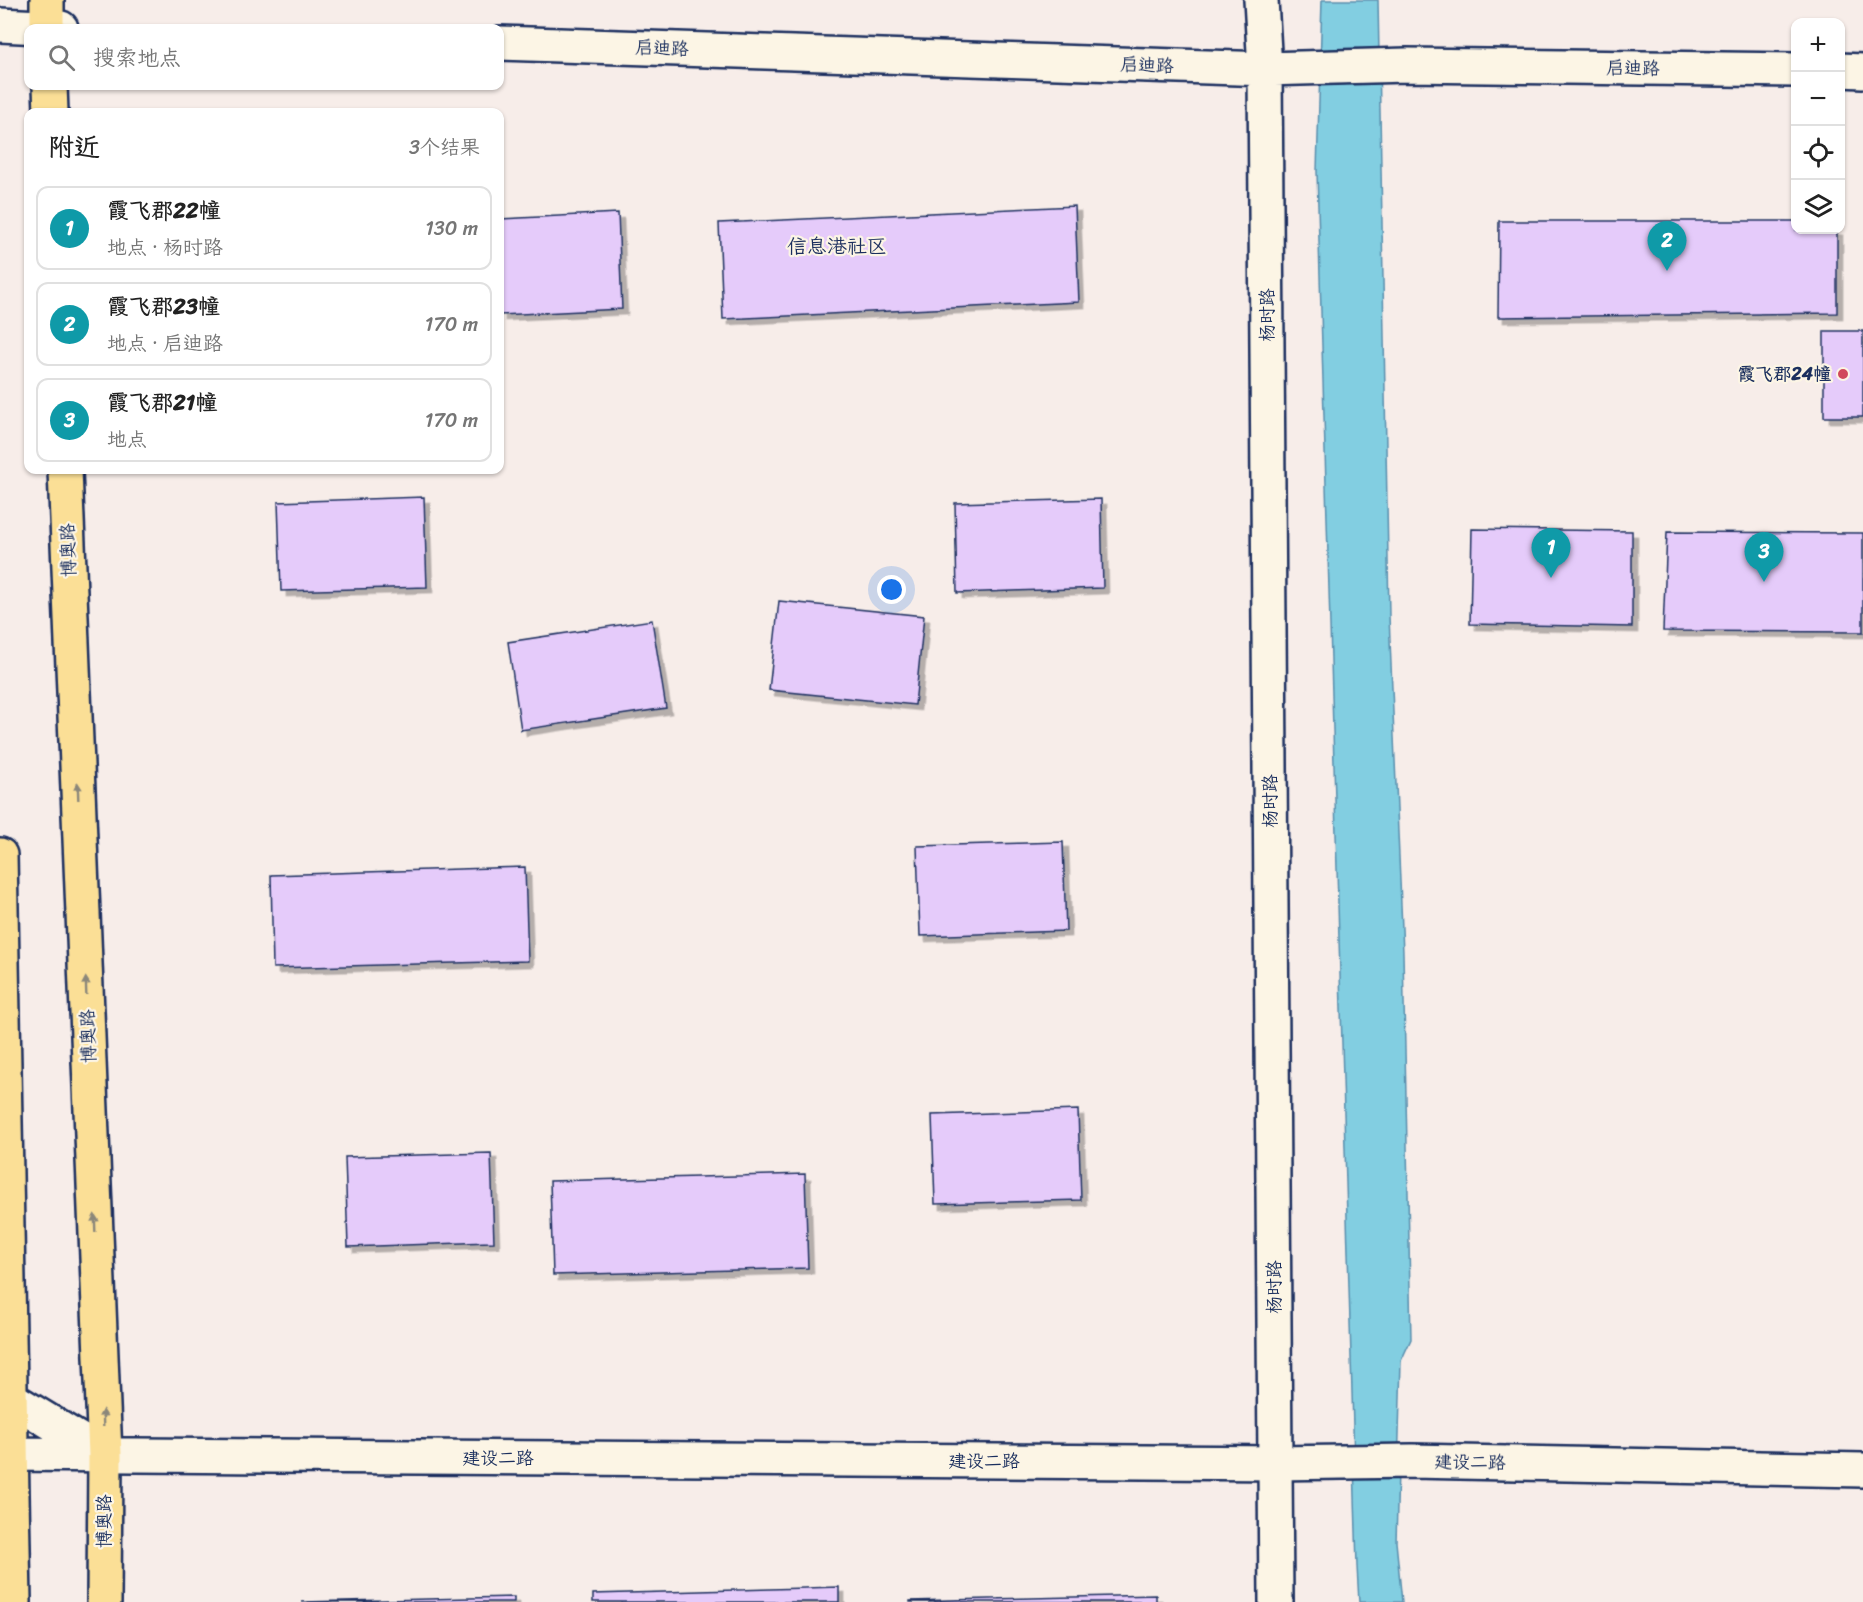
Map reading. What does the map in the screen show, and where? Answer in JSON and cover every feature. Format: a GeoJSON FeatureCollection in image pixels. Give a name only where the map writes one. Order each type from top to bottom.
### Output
{"type":"FeatureCollection","features":[{"type":"Feature","properties":{"kind":"main road"},"geometry":{"type":"LineString","coordinates":[[47,0],[47,24]]}},
{"type":"Feature","properties":{"kind":"main road"},"geometry":{"type":"LineString","coordinates":[[50,90],[51,108]]}},
{"type":"Feature","properties":{"kind":"main road","name":"博奥路"},"geometry":{"type":"LineString","coordinates":[[65,474],[105,1455],[104,1602]]}},
{"type":"Feature","properties":{"kind":"main road"},"geometry":{"type":"LineString","coordinates":[[0,855],[7,1454],[14,1602]]}},
{"type":"Feature","properties":{"kind":"street","name":"杨时路"},"geometry":{"type":"LineString","coordinates":[[1262,0],[1265,69],[1276,1602]]}},
{"type":"Feature","properties":{"kind":"street"},"geometry":{"type":"LineString","coordinates":[[0,25],[24,27]]}},
{"type":"Feature","properties":{"kind":"street","name":"启迪路"},"geometry":{"type":"LineString","coordinates":[[504,43],[1265,69],[1407,65],[1791,70]]}},
{"type":"Feature","properties":{"kind":"street"},"geometry":{"type":"LineString","coordinates":[[1845,70],[1863,71]]}},
{"type":"Feature","properties":{"kind":"street"},"geometry":{"type":"LineString","coordinates":[[6,1399],[105,1455]]}},
{"type":"Feature","properties":{"kind":"street","name":"建设二路"},"geometry":{"type":"LineString","coordinates":[[7,1454],[1275,1463],[1412,1461],[1863,1470]]}},
{"type":"Feature","properties":{"kind":"water"},"geometry":{"type":"Polygon","coordinates":[[[1322,0],[1378,0],[1389,616],[1403,953],[1411,1339],[1401,1361],[1396,1542],[1402,1602],[1359,1602],[1357,1566],[1317,171],[1322,0]]]}},
{"type":"Feature","properties":{"kind":"building"},"geometry":{"type":"Polygon","coordinates":[[[1075,206],[1079,302],[723,319],[719,223],[1075,206]]]}},
{"type":"Feature","properties":{"kind":"building"},"geometry":{"type":"Polygon","coordinates":[[[618,213],[622,309],[504,315],[504,219],[618,213]]]}},
{"type":"Feature","properties":{"kind":"building"},"geometry":{"type":"Polygon","coordinates":[[[1499,221],[1791,221],[1791,234],[1837,234],[1837,313],[1498,317],[1499,221]]]}},
{"type":"Feature","properties":{"kind":"building","name":"霞飞郡24幢"},"geometry":{"type":"Polygon","coordinates":[[[1824,331],[1863,331],[1863,417],[1824,417],[1824,331]]]}},
{"type":"Feature","properties":{"kind":"building"},"geometry":{"type":"Polygon","coordinates":[[[424,497],[427,587],[281,591],[278,502],[424,497]]]}},
{"type":"Feature","properties":{"kind":"building"},"geometry":{"type":"Polygon","coordinates":[[[1101,499],[1103,588],[957,593],[955,503],[1101,499]]]}},
{"type":"Feature","properties":{"kind":"building"},"geometry":{"type":"Polygon","coordinates":[[[1472,529],[1632,531],[1632,627],[1470,624],[1472,529]]]}},
{"type":"Feature","properties":{"kind":"building"},"geometry":{"type":"Polygon","coordinates":[[[1667,532],[1863,533],[1863,632],[1663,631],[1667,532]]]}},
{"type":"Feature","properties":{"kind":"building"},"geometry":{"type":"Polygon","coordinates":[[[779,601],[924,616],[915,705],[769,690],[779,601]]]}},
{"type":"Feature","properties":{"kind":"building"},"geometry":{"type":"Polygon","coordinates":[[[652,620],[666,708],[521,730],[508,642],[652,620]]]}},
{"type":"Feature","properties":{"kind":"building"},"geometry":{"type":"Polygon","coordinates":[[[1063,842],[1066,931],[920,936],[917,846],[1063,842]]]}},
{"type":"Feature","properties":{"kind":"building"},"geometry":{"type":"Polygon","coordinates":[[[525,867],[528,961],[273,968],[271,875],[525,867]]]}},
{"type":"Feature","properties":{"kind":"building"},"geometry":{"type":"Polygon","coordinates":[[[1078,1110],[1081,1200],[935,1204],[932,1115],[1078,1110]]]}},
{"type":"Feature","properties":{"kind":"building"},"geometry":{"type":"Polygon","coordinates":[[[491,1153],[494,1242],[348,1247],[345,1157],[491,1153]]]}},
{"type":"Feature","properties":{"kind":"building"},"geometry":{"type":"Polygon","coordinates":[[[805,1174],[808,1268],[553,1275],[550,1181],[805,1174]]]}},
{"type":"Feature","properties":{"kind":"building"},"geometry":{"type":"Polygon","coordinates":[[[839,1587],[839,1602],[593,1602],[593,1594],[839,1587]]]}},
{"type":"Feature","properties":{"kind":"building"},"geometry":{"type":"Polygon","coordinates":[[[1156,1595],[1156,1602],[910,1602],[910,1601],[1156,1595]]]}},
{"type":"Feature","properties":{"kind":"building"},"geometry":{"type":"Polygon","coordinates":[[[514,1597],[514,1602],[302,1602],[514,1597]]]}},
{"type":"Feature","properties":{"kind":"place","name":"霞飞郡23幢"},"geometry":{"type":"Point","coordinates":[1667,271]}},
{"type":"Feature","properties":{"kind":"place","name":"霞飞郡24幢"},"geometry":{"type":"Point","coordinates":[1843,374]}},
{"type":"Feature","properties":{"kind":"place","name":"霞飞郡22幢"},"geometry":{"type":"Point","coordinates":[1551,578]}},
{"type":"Feature","properties":{"kind":"place","name":"霞飞郡21幢"},"geometry":{"type":"Point","coordinates":[1764,582]}},
{"type":"Feature","properties":{"kind":"district","name":"信息港社区"},"geometry":{"type":"Point","coordinates":[837,246]}}]}
